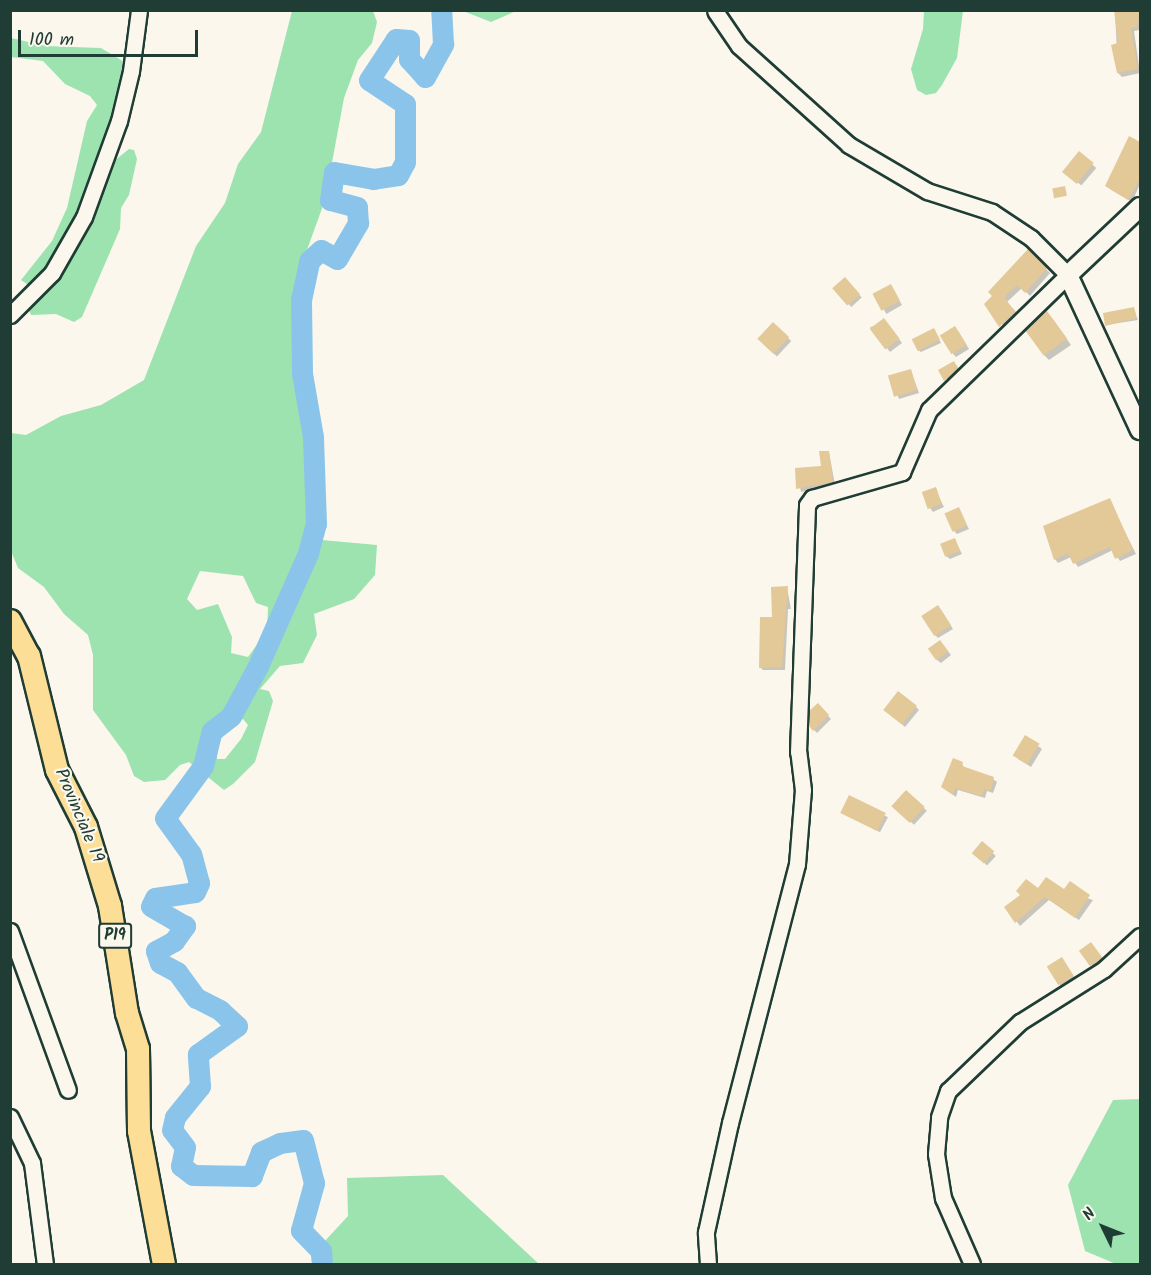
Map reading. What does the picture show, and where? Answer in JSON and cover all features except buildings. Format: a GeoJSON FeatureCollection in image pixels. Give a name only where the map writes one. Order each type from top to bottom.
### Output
{"type":"FeatureCollection","features":[{"type":"Feature","properties":{"kind":"main road","name":"Provinciale 19"},"geometry":{"type":"LineString","coordinates":[[10,621],[29,656],[57,770],[86,827],[110,906],[127,1013],[138,1048],[139,1131],[164,1264]]}},
{"type":"Feature","properties":{"kind":"street"},"geometry":{"type":"LineString","coordinates":[[10,315],[52,273],[84,217],[119,121],[131,71],[139,10]]}},
{"type":"Feature","properties":{"kind":"street"},"geometry":{"type":"LineString","coordinates":[[715,11],[739,46],[849,145],[927,191],[992,212],[1031,238],[1068,275],[1140,430]]}},
{"type":"Feature","properties":{"kind":"street"},"geometry":{"type":"LineString","coordinates":[[708,1264],[706,1232],[730,1122],[797,864],[803,790],[798,752],[807,505],[812,498],[902,472],[928,410],[1140,207]]}},
{"type":"Feature","properties":{"kind":"street"},"geometry":{"type":"LineString","coordinates":[[10,931],[68,1090]]}},
{"type":"Feature","properties":{"kind":"street"},"geometry":{"type":"LineString","coordinates":[[972,1264],[943,1198],[936,1154],[939,1117],[948,1091],[1020,1022],[1104,969],[1140,936]]}},
{"type":"Feature","properties":{"kind":"street"},"geometry":{"type":"LineString","coordinates":[[10,1117],[32,1163],[45,1264]]}},
{"type":"Feature","properties":{"kind":"green space"},"geometry":{"type":"Polygon","coordinates":[[[292,11],[373,11],[377,22],[372,43],[358,60],[344,98],[325,200],[303,261],[293,324],[306,423],[309,526],[322,540],[377,545],[375,575],[354,599],[314,614],[317,635],[303,663],[280,666],[260,689],[269,691],[273,701],[255,762],[233,784],[224,790],[189,762],[180,765],[165,780],[144,782],[134,776],[126,755],[93,710],[93,655],[88,635],[64,614],[44,587],[18,568],[11,551],[11,433],[26,435],[61,416],[101,405],[144,380],[196,246],[225,203],[238,164],[261,132],[292,11]],[[200,571],[187,599],[197,610],[218,604],[232,637],[231,653],[248,657],[267,631],[268,607],[256,603],[243,576],[200,571]],[[243,719],[218,737],[217,759],[225,759],[241,739],[248,725],[243,719]]]}},
{"type":"Feature","properties":{"kind":"green space"},"geometry":{"type":"Polygon","coordinates":[[[463,11],[516,11],[491,22],[463,11]]]}},
{"type":"Feature","properties":{"kind":"green space"},"geometry":{"type":"Polygon","coordinates":[[[924,11],[963,11],[957,58],[936,93],[926,95],[917,90],[911,69],[923,29],[924,11]]]}},
{"type":"Feature","properties":{"kind":"green space"},"geometry":{"type":"Polygon","coordinates":[[[11,38],[46,46],[101,48],[126,63],[116,117],[64,249],[30,286],[21,280],[52,241],[67,208],[87,121],[97,105],[90,96],[65,84],[43,61],[11,57],[11,38]]]}},
{"type":"Feature","properties":{"kind":"green space"},"geometry":{"type":"Polygon","coordinates":[[[129,149],[134,150],[137,159],[129,195],[121,208],[120,229],[82,317],[74,322],[56,314],[31,315],[29,310],[72,259],[100,202],[113,162],[129,149]]]}},
{"type":"Feature","properties":{"kind":"green space"},"geometry":{"type":"Polygon","coordinates":[[[1140,1099],[1140,1264],[1116,1264],[1085,1251],[1068,1185],[1113,1100],[1140,1099]]]}},
{"type":"Feature","properties":{"kind":"green space"},"geometry":{"type":"Polygon","coordinates":[[[443,1175],[539,1264],[312,1264],[311,1256],[348,1216],[347,1178],[443,1175]]]}},
{"type":"Feature","properties":{"kind":"waterway"},"geometry":{"type":"LineString","coordinates":[[322,1264],[321,1251],[301,1230],[314,1183],[303,1140],[280,1143],[261,1152],[252,1176],[193,1175],[181,1166],[185,1147],[172,1130],[175,1117],[200,1086],[198,1054],[237,1026],[220,1010],[196,998],[177,972],[160,963],[156,951],[174,941],[185,926],[151,906],[155,898],[195,892],[199,883],[191,854],[165,818],[203,766],[212,731],[231,716],[258,666],[308,553],[316,524],[313,437],[302,373],[301,300],[309,261],[321,250],[337,259],[358,223],[357,207],[330,200],[334,172],[373,179],[398,175],[405,162],[405,104],[369,80],[396,39],[409,40],[409,59],[425,77],[443,44],[441,10]]}}]}
